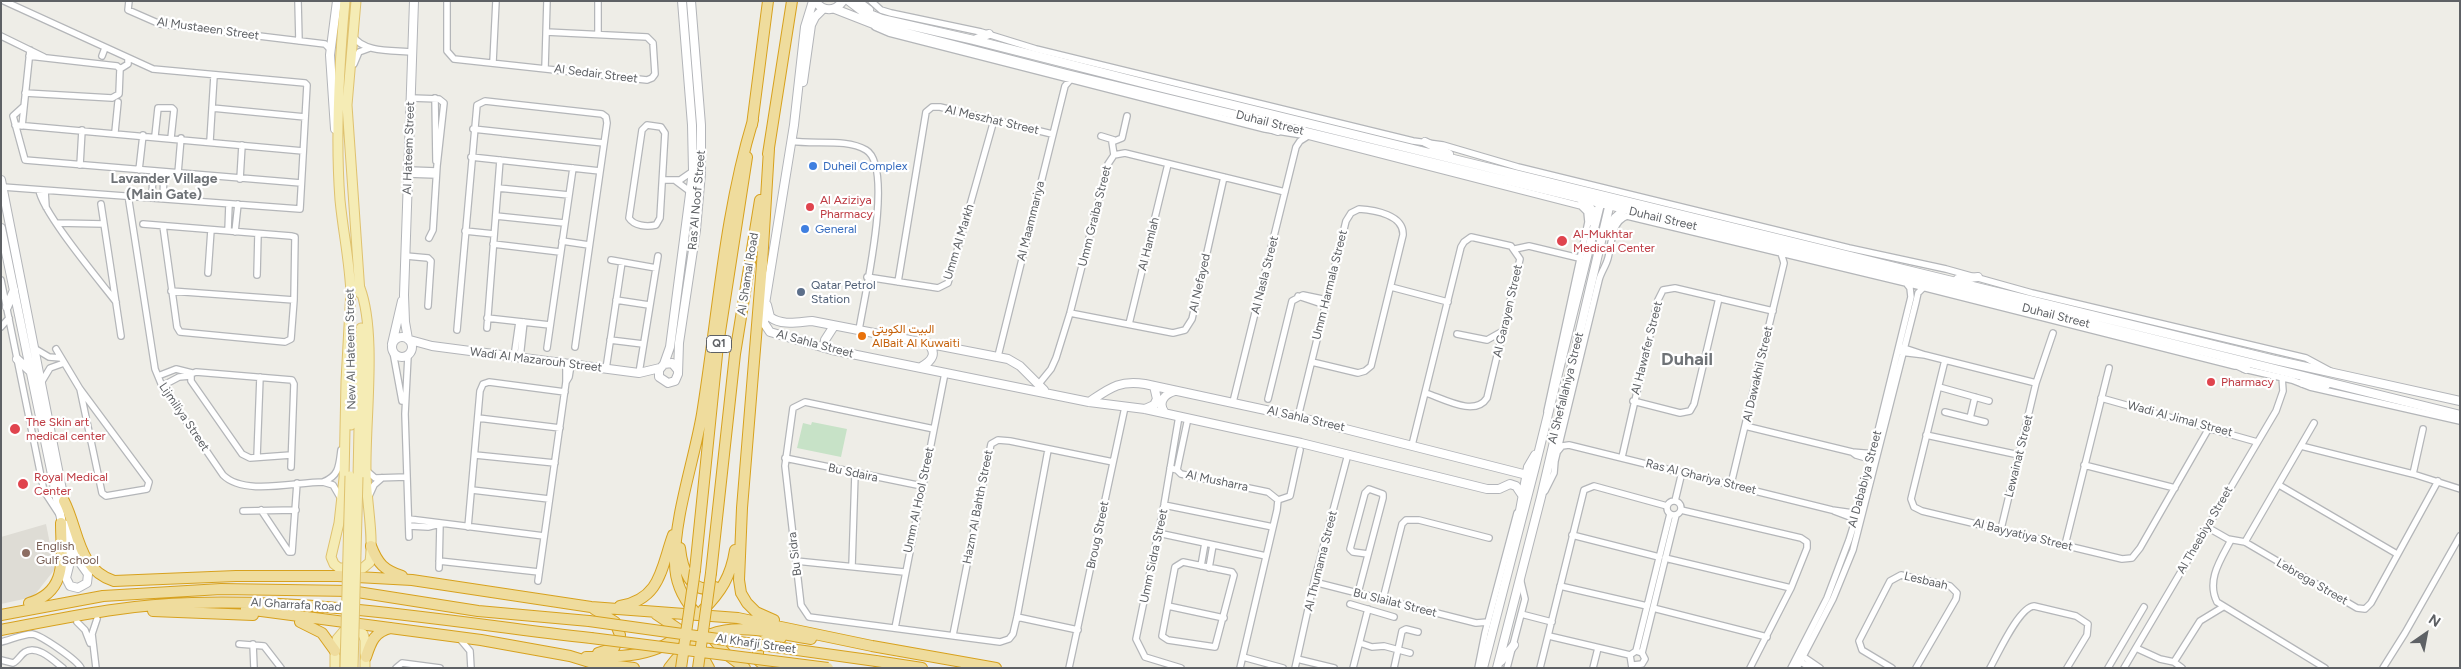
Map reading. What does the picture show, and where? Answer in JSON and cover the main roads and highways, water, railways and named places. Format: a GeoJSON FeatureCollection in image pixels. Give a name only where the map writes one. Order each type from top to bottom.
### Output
{"type":"FeatureCollection","features":[{"type":"Feature","properties":{"kind":"highway","name":"Al Shamal Road"},"geometry":{"type":"LineString","coordinates":[[681,668],[695,570],[718,345],[768,1]]}},
{"type":"Feature","properties":{"kind":"highway","name":"Al Shamal Road"},"geometry":{"type":"LineString","coordinates":[[698,668],[711,573],[735,354],[792,1]]}},
{"type":"Feature","properties":{"kind":"highway"},"geometry":{"type":"LineString","coordinates":[[591,607],[629,604],[651,591],[660,575],[679,522],[704,404],[728,222],[739,167],[752,120]]}},
{"type":"Feature","properties":{"kind":"highway"},"geometry":{"type":"LineString","coordinates":[[769,149],[762,264],[742,508],[739,580],[741,593],[756,612],[773,620],[872,646]]}},
{"type":"Feature","properties":{"kind":"highway"},"geometry":{"type":"LineString","coordinates":[[64,501],[81,550],[96,571],[108,579],[120,582],[236,576],[338,576],[412,580],[591,607],[749,620],[872,646],[996,668]]}},
{"type":"Feature","properties":{"kind":"highway"},"geometry":{"type":"LineString","coordinates":[[570,656],[619,657],[639,654],[661,647],[684,632],[722,589],[732,567],[742,508]]}},
{"type":"Feature","properties":{"kind":"highway"},"geometry":{"type":"LineString","coordinates":[[2,614],[46,597],[56,586],[60,568],[60,519]]}},
{"type":"Feature","properties":{"kind":"highway"},"geometry":{"type":"LineString","coordinates":[[679,522],[682,560],[688,577],[695,586],[706,589],[717,586],[732,567]]}},
{"type":"Feature","properties":{"kind":"highway"},"geometry":{"type":"LineString","coordinates":[[679,522],[675,558],[677,580],[683,597],[708,634],[726,654],[745,668]]}},
{"type":"Feature","properties":{"kind":"highway"},"geometry":{"type":"LineString","coordinates":[[370,546],[377,562],[383,568],[412,580]]}},
{"type":"Feature","properties":{"kind":"highway"},"geometry":{"type":"LineString","coordinates":[[145,592],[236,576]]}},
{"type":"Feature","properties":{"kind":"highway","name":"Al Gharrafa Road"},"geometry":{"type":"LineString","coordinates":[[2,614],[79,599],[145,592],[221,589],[351,591],[478,611],[589,621]]}},
{"type":"Feature","properties":{"kind":"highway"},"geometry":{"type":"LineString","coordinates":[[192,603],[454,635],[570,656],[609,668]]}},
{"type":"Feature","properties":{"kind":"highway","name":"Al Gharrafa Road"},"geometry":{"type":"LineString","coordinates":[[1,630],[131,607],[192,603],[336,606],[591,638]]}},
{"type":"Feature","properties":{"kind":"highway"},"geometry":{"type":"LineString","coordinates":[[570,656],[608,651],[618,642],[619,628],[615,622],[591,607]]}},
{"type":"Feature","properties":{"kind":"highway"},"geometry":{"type":"LineString","coordinates":[[23,626],[77,622],[141,611],[237,614],[370,629],[379,625]]}},
{"type":"Feature","properties":{"kind":"highway"},"geometry":{"type":"LineString","coordinates":[[650,611],[684,632],[695,642],[708,668]]}},
{"type":"Feature","properties":{"kind":"highway","name":"Al Khafji Street"},"geometry":{"type":"LineString","coordinates":[[589,621],[922,668]]}},
{"type":"Feature","properties":{"kind":"highway"},"geometry":{"type":"LineString","coordinates":[[300,622],[322,633],[335,651]]}},
{"type":"Feature","properties":{"kind":"highway"},"geometry":{"type":"LineString","coordinates":[[366,662],[374,637],[379,632],[394,627]]}},
{"type":"Feature","properties":{"kind":"highway"},"geometry":{"type":"LineString","coordinates":[[669,668],[695,642],[708,634],[739,628],[859,647],[872,646]]}},
{"type":"Feature","properties":{"kind":"highway","name":"Al Khafji Street"},"geometry":{"type":"LineString","coordinates":[[591,638],[828,668]]}},
{"type":"Feature","properties":{"kind":"highway"},"geometry":{"type":"LineString","coordinates":[[767,668],[757,657],[760,643],[769,638],[799,638]]}},
{"type":"Feature","properties":{"kind":"highway"},"geometry":{"type":"LineString","coordinates":[[594,663],[634,668]]}},
{"type":"Feature","properties":{"kind":"main road","name":"New Al Hateem Street"},"geometry":{"type":"LineString","coordinates":[[345,1],[337,107],[338,147],[340,199],[355,289]]}},
{"type":"Feature","properties":{"kind":"main road","name":"New Al Hateem Street"},"geometry":{"type":"LineString","coordinates":[[353,668],[355,289],[347,105],[356,1]]}},
{"type":"Feature","properties":{"kind":"main road"},"geometry":{"type":"LineString","coordinates":[[355,289],[365,308],[368,353],[366,470],[370,562],[366,568],[339,568],[334,564],[332,554],[342,504],[355,289]]}},
{"type":"Feature","properties":{"kind":"main road","name":"New Al Hateem Street"},"geometry":{"type":"LineString","coordinates":[[345,668],[354,476]]}},
{"type":"Feature","properties":{"kind":"main road"},"geometry":{"type":"LineString","coordinates":[[335,668],[335,651],[340,635],[349,630],[356,630],[363,634],[366,662]]}},
{"type":"Feature","properties":{"kind":"place","name":"Duheil Complex"},"geometry":{"type":"Point","coordinates":[813,166]}},
{"type":"Feature","properties":{"kind":"place","name":"Al Aziziya Pharmacy"},"geometry":{"type":"Point","coordinates":[810,207]}},
{"type":"Feature","properties":{"kind":"place","name":"General"},"geometry":{"type":"Point","coordinates":[805,229]}},
{"type":"Feature","properties":{"kind":"place","name":"Al-Mukhtar Medical Center"},"geometry":{"type":"Point","coordinates":[1562,241]}},
{"type":"Feature","properties":{"kind":"place","name":"Qatar Petrol Station"},"geometry":{"type":"Point","coordinates":[801,292]}},
{"type":"Feature","properties":{"kind":"place","name":"البيت الكويتي AlBait Al Kuwaiti"},"geometry":{"type":"Point","coordinates":[862,336]}},
{"type":"Feature","properties":{"kind":"place","name":"Pharmacy"},"geometry":{"type":"Point","coordinates":[2211,382]}},
{"type":"Feature","properties":{"kind":"place","name":"The Skin art medical center"},"geometry":{"type":"Point","coordinates":[15,429]}},
{"type":"Feature","properties":{"kind":"place","name":"Royal Medical Center"},"geometry":{"type":"Point","coordinates":[23,484]}},
{"type":"Feature","properties":{"kind":"place","name":"English Gulf School"},"geometry":{"type":"Point","coordinates":[26,553]}},
{"type":"Feature","properties":{"kind":"district","name":"Lavander Village (Main Gate)"},"geometry":{"type":"Point","coordinates":[164,187]}},
{"type":"Feature","properties":{"kind":"district","name":"Duhail"},"geometry":{"type":"Point","coordinates":[1687,360]}}]}
